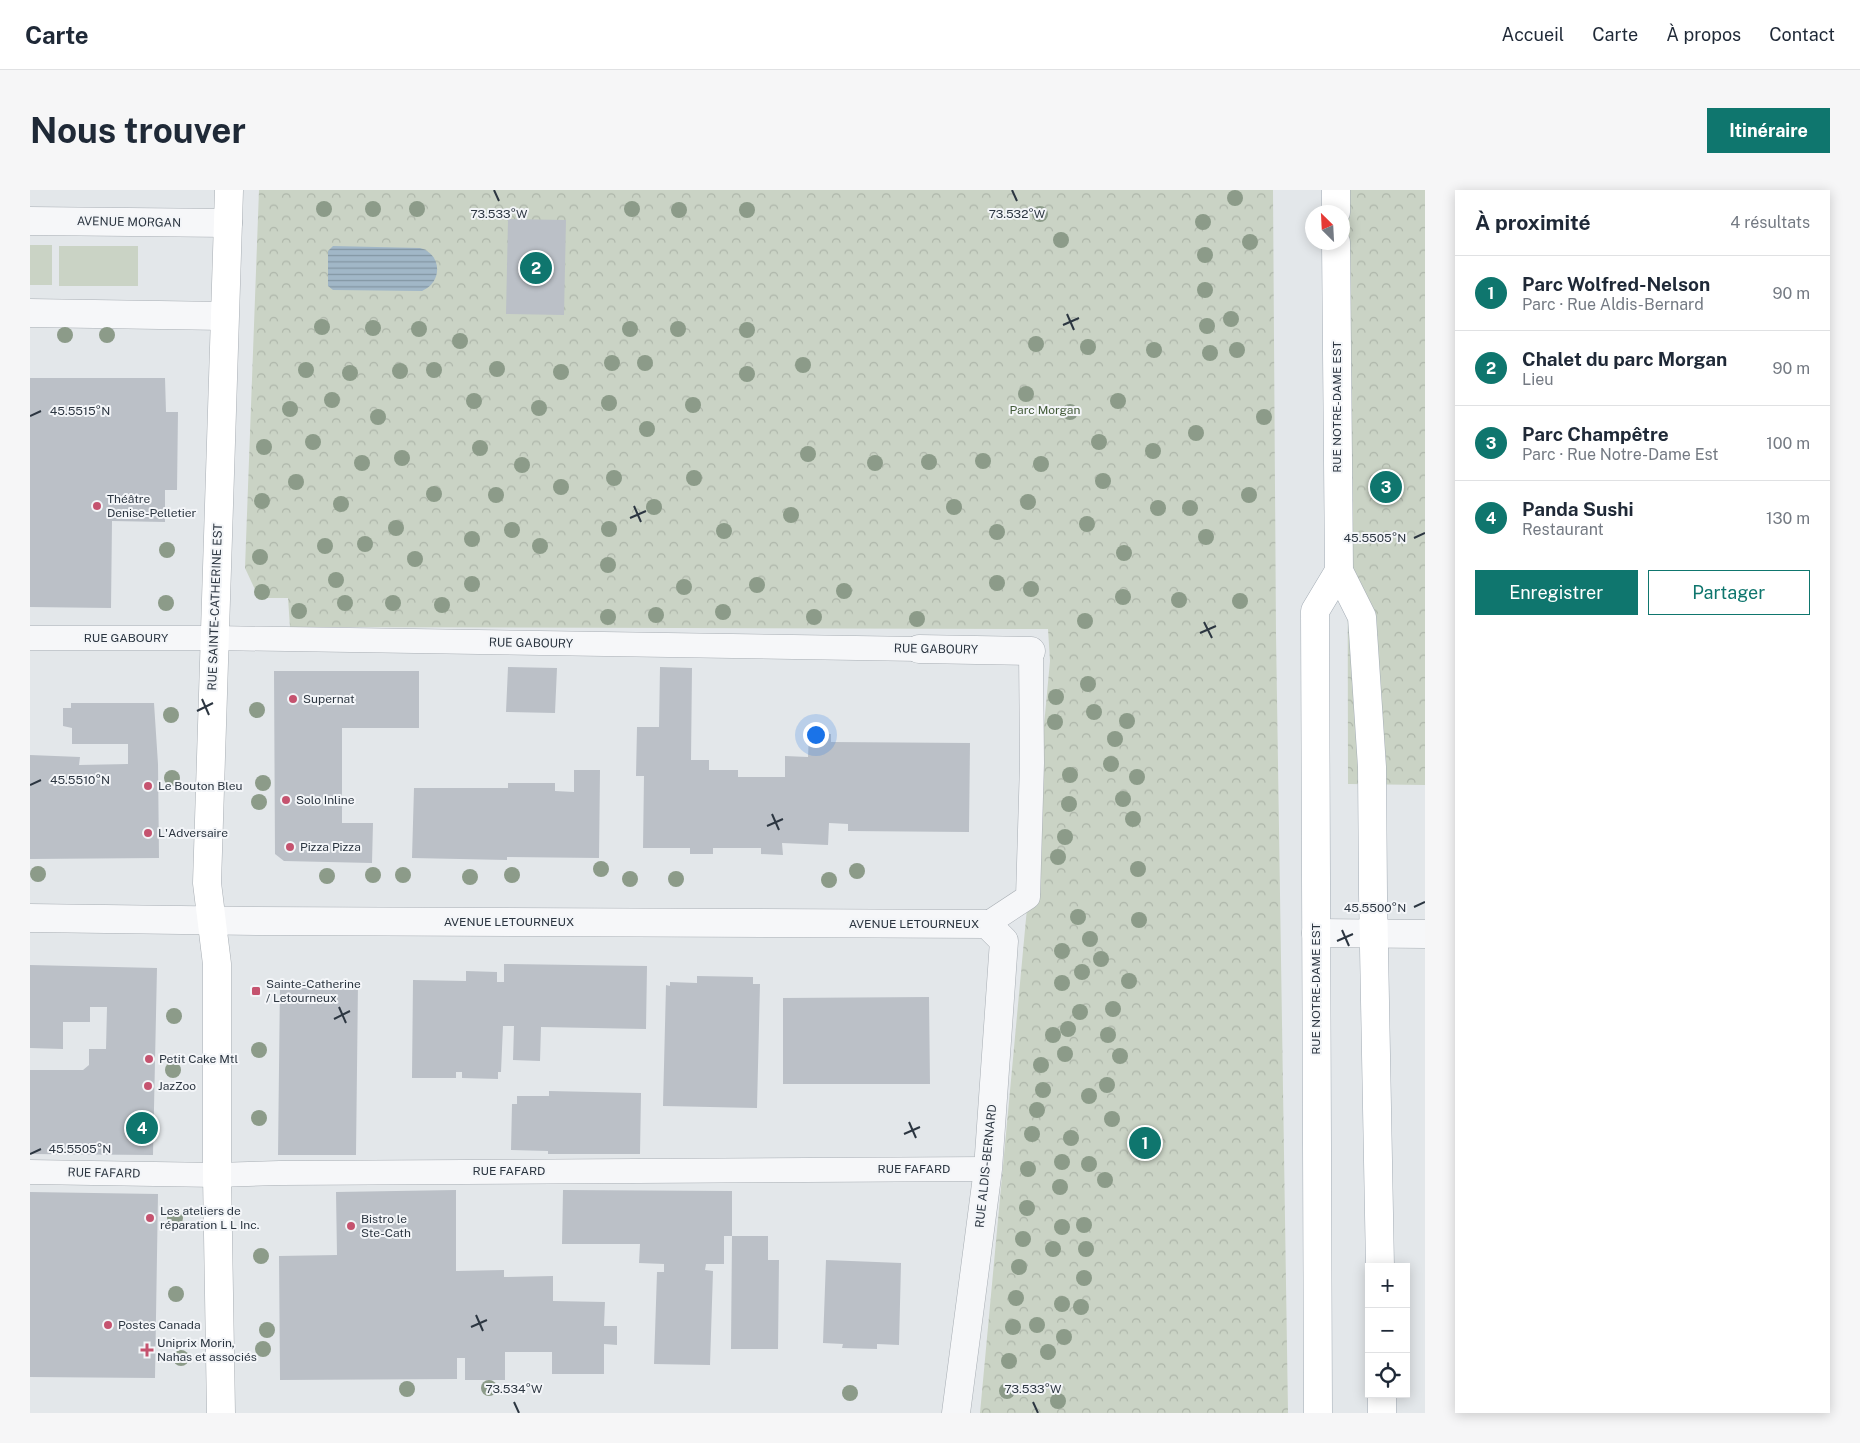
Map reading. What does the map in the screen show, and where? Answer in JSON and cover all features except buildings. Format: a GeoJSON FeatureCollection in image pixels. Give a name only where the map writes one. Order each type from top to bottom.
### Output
{"type":"FeatureCollection","features":[{"type":"Feature","properties":{"kind":"main road","name":"RUE SAINTE-CATHERINE EST"},"geometry":{"type":"LineString","coordinates":[[222,1413],[217,1175],[217,964],[207,883],[229,190]]}},
{"type":"Feature","properties":{"kind":"main road"},"geometry":{"type":"LineString","coordinates":[[1336,190],[1336,205]]}},
{"type":"Feature","properties":{"kind":"main road","name":"RUE NOTRE-DAME EST"},"geometry":{"type":"LineString","coordinates":[[1336,250],[1339,571],[1362,617],[1372,767],[1380,1263]]}},
{"type":"Feature","properties":{"kind":"main road","name":"RUE NOTRE-DAME EST"},"geometry":{"type":"LineString","coordinates":[[1318,1413],[1315,611],[1339,571]]}},
{"type":"Feature","properties":{"kind":"main road"},"geometry":{"type":"LineString","coordinates":[[1382,1398],[1382,1413]]}},
{"type":"Feature","properties":{"kind":"street","name":"AVENUE MORGAN"},"geometry":{"type":"LineString","coordinates":[[30,222],[228,223]]}},
{"type":"Feature","properties":{"kind":"street"},"geometry":{"type":"LineString","coordinates":[[30,312],[224,316]]}},
{"type":"Feature","properties":{"kind":"street","name":"RUE GABOURY"},"geometry":{"type":"LineString","coordinates":[[919,649],[1031,651]]}},
{"type":"Feature","properties":{"kind":"street","name":"AVENUE LETOURNEUX"},"geometry":{"type":"LineString","coordinates":[[30,918],[987,924]]}},
{"type":"Feature","properties":{"kind":"street","name":"RUE ALDIS-BERNARD"},"geometry":{"type":"LineString","coordinates":[[956,1413],[988,1169],[1004,941],[987,924]]}},
{"type":"Feature","properties":{"kind":"street"},"geometry":{"type":"LineString","coordinates":[[1316,933],[1425,934]]}},
{"type":"Feature","properties":{"kind":"lane","name":"RUE GABOURY"},"geometry":{"type":"LineString","coordinates":[[30,638],[214,638],[919,649]]}},
{"type":"Feature","properties":{"kind":"lane"},"geometry":{"type":"LineString","coordinates":[[987,924],[1028,897],[1032,763],[1031,651]]}},
{"type":"Feature","properties":{"kind":"lane","name":"RUE FAFARD"},"geometry":{"type":"LineString","coordinates":[[30,1172],[217,1175],[280,1173],[988,1169]]}},
{"type":"Feature","properties":{"kind":"green space","name":"Parc Morgan"},"geometry":{"type":"Polygon","coordinates":[[[259,190],[1273,190],[1276,634],[1288,1413],[980,1413],[1050,661],[1048,629],[290,627],[288,598],[257,598],[245,568],[259,190]]]}},
{"type":"Feature","properties":{"kind":"green space"},"geometry":{"type":"Polygon","coordinates":[[[1347,190],[1425,190],[1425,785],[1348,784],[1347,250],[1350,250],[1350,205],[1347,205],[1347,190]]]}},
{"type":"Feature","properties":{"kind":"green space"},"geometry":{"type":"Polygon","coordinates":[[[30,245],[52,245],[52,285],[30,285],[30,245]]]}},
{"type":"Feature","properties":{"kind":"green space"},"geometry":{"type":"Polygon","coordinates":[[[59,246],[138,246],[138,286],[59,286],[59,246]]]}},
{"type":"Feature","properties":{"kind":"water"},"geometry":{"type":"Polygon","coordinates":[[[333,246],[420,248],[433,256],[437,268],[436,275],[429,287],[422,291],[333,290],[328,286],[328,251],[333,246]]]}},
{"type":"Feature","properties":{"kind":"place","name":"Chalet du parc Morgan"},"geometry":{"type":"Point","coordinates":[536,268]}},
{"type":"Feature","properties":{"kind":"place","name":"Parc Champêtre"},"geometry":{"type":"Point","coordinates":[1386,487]}},
{"type":"Feature","properties":{"kind":"place","name":"Théâtre Denise-Pelletier"},"geometry":{"type":"Point","coordinates":[97,506]}},
{"type":"Feature","properties":{"kind":"place","name":"Supernat"},"geometry":{"type":"Point","coordinates":[293,699]}},
{"type":"Feature","properties":{"kind":"place","name":"Le Bouton Bleu"},"geometry":{"type":"Point","coordinates":[148,786]}},
{"type":"Feature","properties":{"kind":"place","name":"Solo Inline"},"geometry":{"type":"Point","coordinates":[286,800]}},
{"type":"Feature","properties":{"kind":"place","name":"L'Adversaire"},"geometry":{"type":"Point","coordinates":[148,833]}},
{"type":"Feature","properties":{"kind":"place","name":"Pizza Pizza"},"geometry":{"type":"Point","coordinates":[290,847]}},
{"type":"Feature","properties":{"kind":"place","name":"Sainte-Catherine / Letourneux"},"geometry":{"type":"Point","coordinates":[256,991]}},
{"type":"Feature","properties":{"kind":"place","name":"Petit Cake Mtl"},"geometry":{"type":"Point","coordinates":[149,1059]}},
{"type":"Feature","properties":{"kind":"place","name":"JazZoo"},"geometry":{"type":"Point","coordinates":[148,1086]}},
{"type":"Feature","properties":{"kind":"place","name":"Panda Sushi"},"geometry":{"type":"Point","coordinates":[142,1128]}},
{"type":"Feature","properties":{"kind":"place","name":"Parc Wolfred-Nelson"},"geometry":{"type":"Point","coordinates":[1145,1143]}},
{"type":"Feature","properties":{"kind":"place","name":"Les ateliers de réparation L L Inc."},"geometry":{"type":"Point","coordinates":[150,1218]}},
{"type":"Feature","properties":{"kind":"place","name":"Bistro le Ste-Cath"},"geometry":{"type":"Point","coordinates":[351,1226]}},
{"type":"Feature","properties":{"kind":"place","name":"Postes Canada"},"geometry":{"type":"Point","coordinates":[108,1325]}},
{"type":"Feature","properties":{"kind":"place","name":"Uniprix Morin, Nahas et associés"},"geometry":{"type":"Point","coordinates":[147,1350]}}]}
